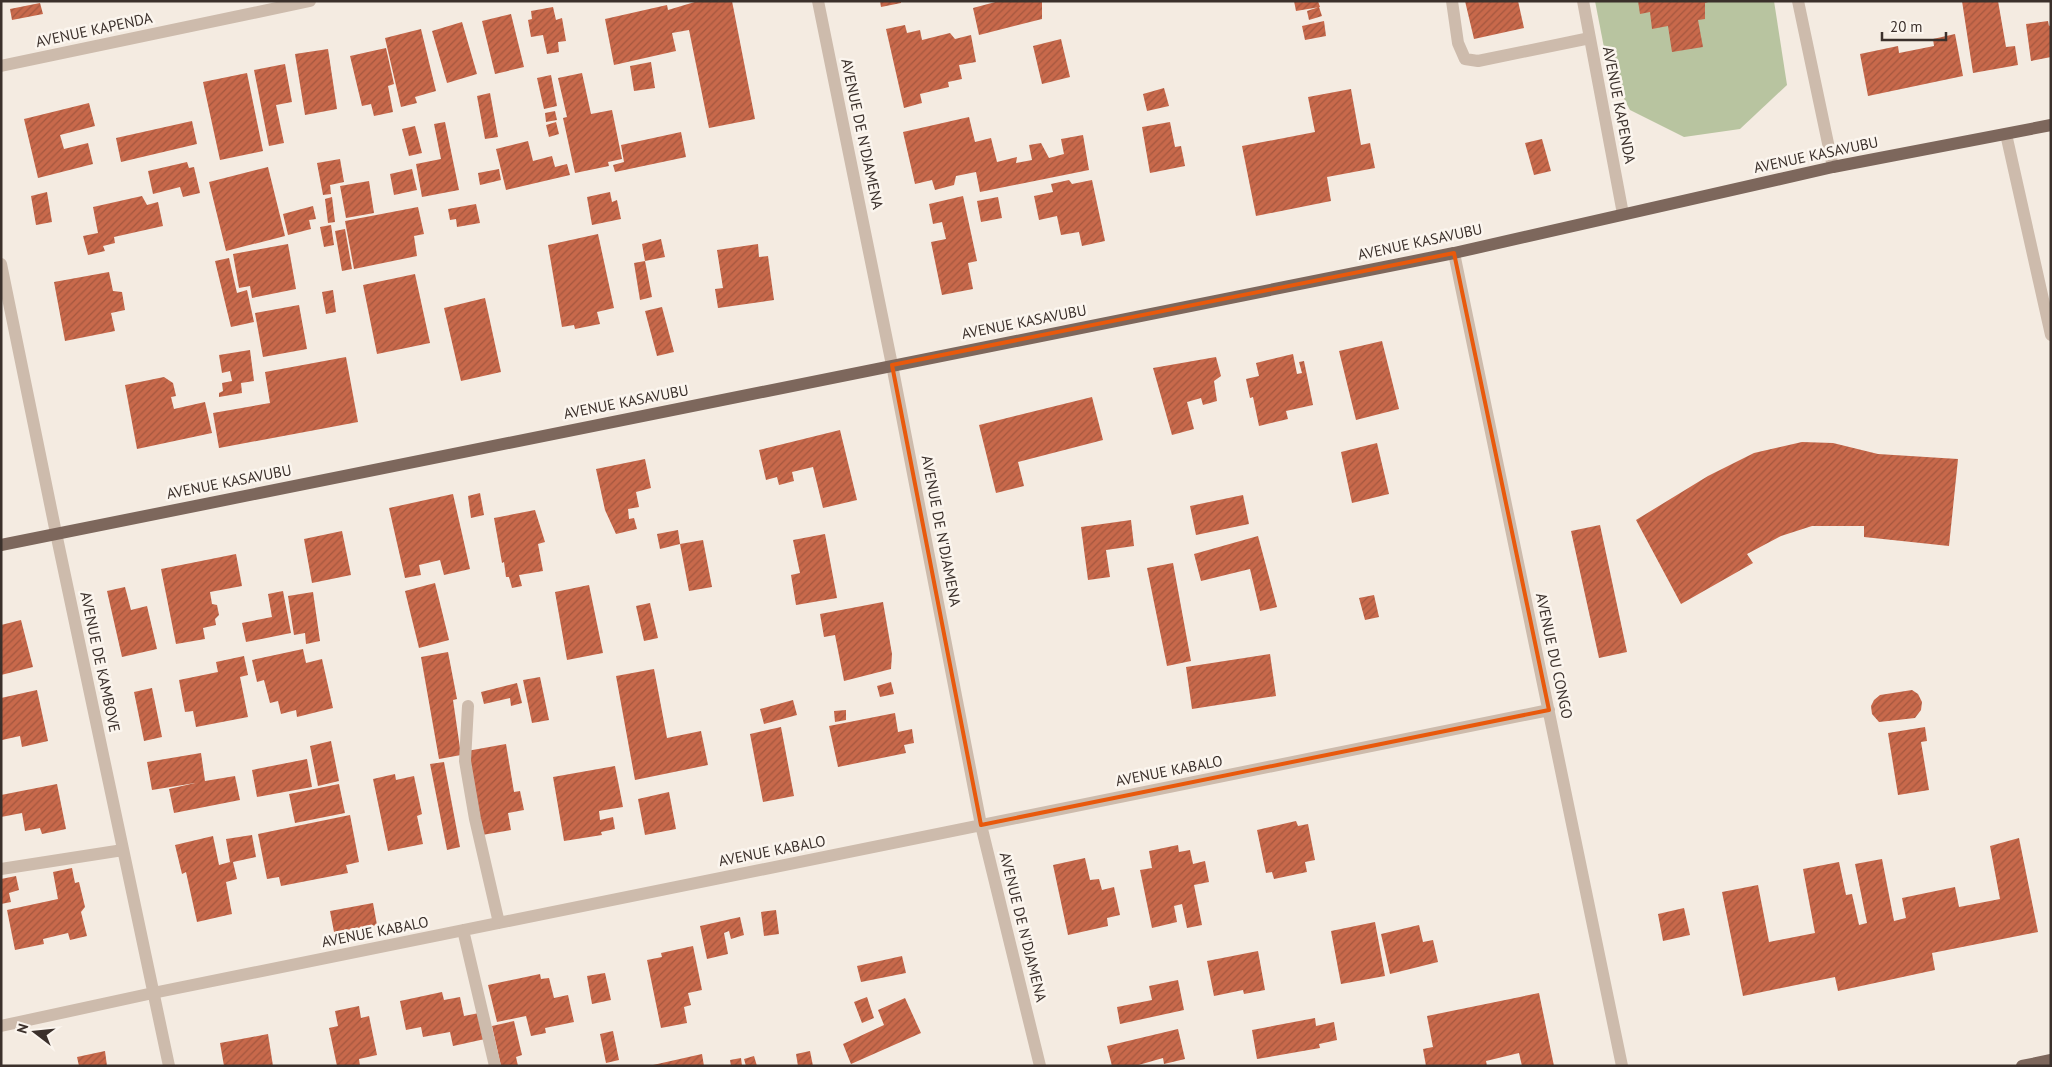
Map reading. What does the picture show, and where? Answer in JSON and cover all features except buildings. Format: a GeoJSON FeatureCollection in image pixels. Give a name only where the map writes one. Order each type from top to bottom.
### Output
{"type":"FeatureCollection","features":[{"type":"Feature","properties":{"kind":"main road","name":"AVENUE KASAVUBU"},"geometry":{"type":"LineString","coordinates":[[1,545],[1454,253],[1833,167],[2051,124]]}},
{"type":"Feature","properties":{"kind":"main road"},"geometry":{"type":"LineString","coordinates":[[2022,1066],[2051,1060]]}},
{"type":"Feature","properties":{"kind":"street","name":"AVENUE KAPENDA"},"geometry":{"type":"LineString","coordinates":[[1,66],[310,1]]}},
{"type":"Feature","properties":{"kind":"street","name":"AVENUE DE N'DJAMENA"},"geometry":{"type":"LineString","coordinates":[[818,1],[892,365],[981,825],[1040,1066]]}},
{"type":"Feature","properties":{"kind":"street"},"geometry":{"type":"LineString","coordinates":[[1452,1],[1458,43],[1465,59],[1478,61],[1590,38]]}},
{"type":"Feature","properties":{"kind":"street","name":"AVENUE KAPENDA"},"geometry":{"type":"LineString","coordinates":[[1583,1],[1623,214]]}},
{"type":"Feature","properties":{"kind":"street"},"geometry":{"type":"LineString","coordinates":[[1798,1],[1833,167]]}},
{"type":"Feature","properties":{"kind":"street"},"geometry":{"type":"LineString","coordinates":[[2006,134],[2051,335]]}},
{"type":"Feature","properties":{"kind":"street","name":"AVENUE DU CONGO"},"geometry":{"type":"LineString","coordinates":[[1454,253],[1622,1066]]}},
{"type":"Feature","properties":{"kind":"street","name":"AVENUE DE KAMBOVE"},"geometry":{"type":"LineString","coordinates":[[1,264],[169,1066]]}},
{"type":"Feature","properties":{"kind":"street"},"geometry":{"type":"LineString","coordinates":[[468,706],[465,760],[475,819],[499,923]]}},
{"type":"Feature","properties":{"kind":"street","name":"AVENUE KABALO"},"geometry":{"type":"LineString","coordinates":[[1,1026],[153,993],[1549,710]]}},
{"type":"Feature","properties":{"kind":"street"},"geometry":{"type":"LineString","coordinates":[[1,870],[123,850]]}},
{"type":"Feature","properties":{"kind":"street"},"geometry":{"type":"LineString","coordinates":[[464,930],[494,1066]]}},
{"type":"Feature","properties":{"kind":"highlighted area"},"geometry":{"type":"Polygon","coordinates":[[[1454,253],[1549,710],[981,825],[892,365],[1454,253]]]}},
{"type":"Feature","properties":{"kind":"green space"},"geometry":{"type":"Polygon","coordinates":[[[1595,1],[1774,1],[1787,85],[1740,129],[1684,137],[1630,110],[1608,68],[1595,1]]]}}]}
